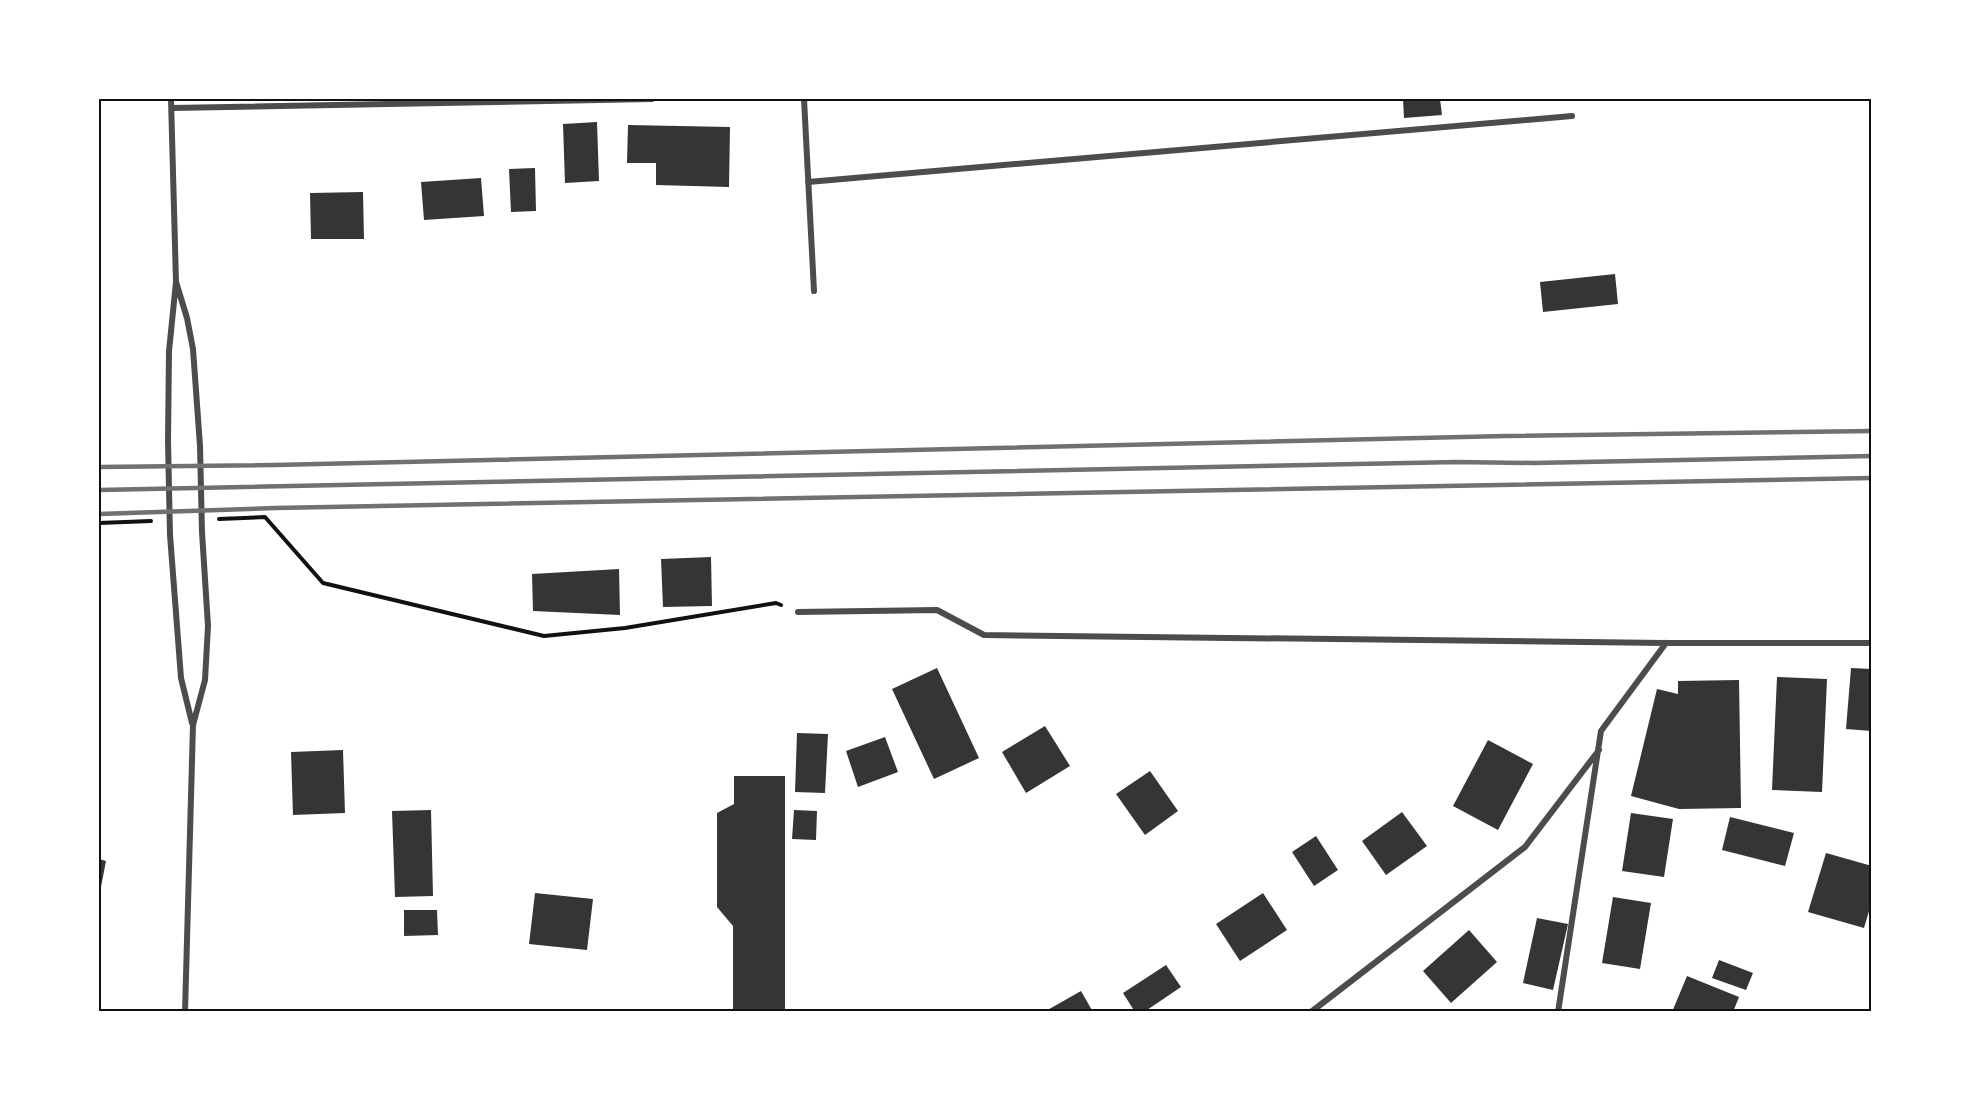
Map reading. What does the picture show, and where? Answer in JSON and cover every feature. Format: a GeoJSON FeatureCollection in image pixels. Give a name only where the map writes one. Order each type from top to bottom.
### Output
{"type":"FeatureCollection","features":[{"type":"Feature","properties":{"kind":"street"},"geometry":{"type":"LineString","coordinates":[[171,99],[176,282],[169,351],[170,535],[181,678],[193,725]]}},
{"type":"Feature","properties":{"kind":"street"},"geometry":{"type":"LineString","coordinates":[[172,108],[652,99]]}},
{"type":"Feature","properties":{"kind":"street"},"geometry":{"type":"LineString","coordinates":[[804,99],[814,291]]}},
{"type":"Feature","properties":{"kind":"street"},"geometry":{"type":"LineString","coordinates":[[808,182],[1572,116]]}},
{"type":"Feature","properties":{"kind":"street"},"geometry":{"type":"LineString","coordinates":[[176,282],[187,318],[192,349],[200,446],[202,532],[208,626],[205,680],[193,725],[185,1012]]}},
{"type":"Feature","properties":{"kind":"street"},"geometry":{"type":"LineString","coordinates":[[798,612],[937,610],[984,635],[1666,643],[1872,643]]}},
{"type":"Feature","properties":{"kind":"street"},"geometry":{"type":"LineString","coordinates":[[1558,1012],[1601,731],[1666,643]]}},
{"type":"Feature","properties":{"kind":"street"},"geometry":{"type":"LineString","coordinates":[[1311,1012],[1524,847],[1599,750]]}},
{"type":"Feature","properties":{"kind":"path"},"geometry":{"type":"LineString","coordinates":[[209,519],[265,517],[323,583],[544,636],[626,628],[776,603],[798,612]]}},
{"type":"Feature","properties":{"kind":"path"},"geometry":{"type":"LineString","coordinates":[[99,523],[154,521]]}},
{"type":"Feature","properties":{"kind":"building"},"geometry":{"type":"Polygon","coordinates":[[[1403,99],[1440,99],[1442,115],[1404,118],[1403,99]]]}},
{"type":"Feature","properties":{"kind":"building"},"geometry":{"type":"Polygon","coordinates":[[[597,122],[599,181],[565,183],[563,124],[597,122]]]}},
{"type":"Feature","properties":{"kind":"building"},"geometry":{"type":"Polygon","coordinates":[[[628,125],[730,127],[729,187],[656,185],[656,163],[627,163],[628,125]]]}},
{"type":"Feature","properties":{"kind":"building"},"geometry":{"type":"Polygon","coordinates":[[[535,168],[536,211],[511,212],[509,169],[535,168]]]}},
{"type":"Feature","properties":{"kind":"building"},"geometry":{"type":"Polygon","coordinates":[[[481,178],[484,216],[424,220],[421,182],[481,178]]]}},
{"type":"Feature","properties":{"kind":"building"},"geometry":{"type":"Polygon","coordinates":[[[363,192],[364,239],[311,239],[310,193],[363,192]]]}},
{"type":"Feature","properties":{"kind":"building"},"geometry":{"type":"Polygon","coordinates":[[[1615,274],[1618,304],[1543,312],[1540,282],[1615,274]]]}},
{"type":"Feature","properties":{"kind":"building"},"geometry":{"type":"Polygon","coordinates":[[[711,557],[712,606],[663,607],[661,559],[711,557]]]}},
{"type":"Feature","properties":{"kind":"building"},"geometry":{"type":"Polygon","coordinates":[[[619,569],[620,615],[533,611],[532,574],[619,569]]]}},
{"type":"Feature","properties":{"kind":"building"},"geometry":{"type":"Polygon","coordinates":[[[937,668],[979,758],[934,779],[892,689],[937,668]]]}},
{"type":"Feature","properties":{"kind":"building"},"geometry":{"type":"Polygon","coordinates":[[[1851,668],[1872,669],[1872,731],[1846,729],[1851,668]]]}},
{"type":"Feature","properties":{"kind":"building"},"geometry":{"type":"Polygon","coordinates":[[[1777,677],[1827,679],[1822,792],[1772,790],[1777,677]]]}},
{"type":"Feature","properties":{"kind":"building"},"geometry":{"type":"Polygon","coordinates":[[[1739,680],[1741,808],[1679,809],[1631,796],[1657,689],[1678,694],[1678,681],[1739,680]]]}},
{"type":"Feature","properties":{"kind":"building"},"geometry":{"type":"Polygon","coordinates":[[[1045,726],[1070,766],[1026,793],[1002,752],[1045,726]]]}},
{"type":"Feature","properties":{"kind":"building"},"geometry":{"type":"Polygon","coordinates":[[[797,733],[828,734],[825,793],[795,792],[797,733]]]}},
{"type":"Feature","properties":{"kind":"building"},"geometry":{"type":"Polygon","coordinates":[[[885,737],[898,772],[858,787],[846,751],[885,737]]]}},
{"type":"Feature","properties":{"kind":"building"},"geometry":{"type":"Polygon","coordinates":[[[1488,740],[1533,764],[1498,830],[1453,806],[1488,740]]]}},
{"type":"Feature","properties":{"kind":"building"},"geometry":{"type":"Polygon","coordinates":[[[343,750],[345,813],[293,815],[291,752],[343,750]]]}},
{"type":"Feature","properties":{"kind":"building"},"geometry":{"type":"Polygon","coordinates":[[[1150,771],[1178,811],[1145,835],[1116,794],[1150,771]]]}},
{"type":"Feature","properties":{"kind":"building"},"geometry":{"type":"Polygon","coordinates":[[[734,776],[785,776],[785,1012],[733,1012],[733,926],[717,907],[717,813],[734,804],[734,776]]]}},
{"type":"Feature","properties":{"kind":"building"},"geometry":{"type":"Polygon","coordinates":[[[431,810],[433,896],[395,897],[392,811],[431,810]]]}},
{"type":"Feature","properties":{"kind":"building"},"geometry":{"type":"Polygon","coordinates":[[[794,810],[817,811],[816,840],[792,839],[794,810]]]}},
{"type":"Feature","properties":{"kind":"building"},"geometry":{"type":"Polygon","coordinates":[[[1402,812],[1427,846],[1386,875],[1362,841],[1402,812]]]}},
{"type":"Feature","properties":{"kind":"building"},"geometry":{"type":"Polygon","coordinates":[[[1631,813],[1673,819],[1664,877],[1622,871],[1631,813]]]}},
{"type":"Feature","properties":{"kind":"building"},"geometry":{"type":"Polygon","coordinates":[[[1730,817],[1794,833],[1785,866],[1722,850],[1730,817]]]}},
{"type":"Feature","properties":{"kind":"building"},"geometry":{"type":"Polygon","coordinates":[[[1316,836],[1338,870],[1314,886],[1292,852],[1316,836]]]}},
{"type":"Feature","properties":{"kind":"building"},"geometry":{"type":"Polygon","coordinates":[[[1826,853],[1872,866],[1872,901],[1864,928],[1808,912],[1826,853]]]}},
{"type":"Feature","properties":{"kind":"building"},"geometry":{"type":"Polygon","coordinates":[[[99,859],[106,861],[100,892],[99,892],[99,859]]]}},
{"type":"Feature","properties":{"kind":"building"},"geometry":{"type":"Polygon","coordinates":[[[535,893],[593,899],[587,950],[529,944],[535,893]]]}},
{"type":"Feature","properties":{"kind":"building"},"geometry":{"type":"Polygon","coordinates":[[[1263,893],[1287,930],[1240,961],[1216,924],[1263,893]]]}},
{"type":"Feature","properties":{"kind":"building"},"geometry":{"type":"Polygon","coordinates":[[[1613,897],[1651,903],[1640,969],[1602,963],[1613,897]]]}},
{"type":"Feature","properties":{"kind":"building"},"geometry":{"type":"Polygon","coordinates":[[[404,910],[437,910],[438,935],[404,936],[404,910]]]}},
{"type":"Feature","properties":{"kind":"building"},"geometry":{"type":"Polygon","coordinates":[[[1537,918],[1568,924],[1553,990],[1523,983],[1537,918]]]}},
{"type":"Feature","properties":{"kind":"building"},"geometry":{"type":"Polygon","coordinates":[[[1469,930],[1497,962],[1451,1003],[1423,971],[1469,930]]]}},
{"type":"Feature","properties":{"kind":"building"},"geometry":{"type":"Polygon","coordinates":[[[1719,960],[1753,973],[1746,990],[1712,978],[1719,960]]]}},
{"type":"Feature","properties":{"kind":"building"},"geometry":{"type":"Polygon","coordinates":[[[1166,965],[1181,987],[1144,1012],[1135,1012],[1123,993],[1166,965]]]}},
{"type":"Feature","properties":{"kind":"building"},"geometry":{"type":"Polygon","coordinates":[[[1687,976],[1739,997],[1733,1012],[1672,1012],[1687,976]]]}},
{"type":"Feature","properties":{"kind":"building"},"geometry":{"type":"Polygon","coordinates":[[[1081,991],[1093,1012],[1044,1012],[1081,991]]]}},
{"type":"Feature","properties":{"kind":"railway"},"geometry":{"type":"LineString","coordinates":[[99,467],[275,465],[1505,436],[1872,431]]}},
{"type":"Feature","properties":{"kind":"railway"},"geometry":{"type":"LineString","coordinates":[[99,490],[1457,462],[1534,463],[1872,456]]}},
{"type":"Feature","properties":{"kind":"railway"},"geometry":{"type":"LineString","coordinates":[[99,514],[275,508],[1872,478]]}}]}
